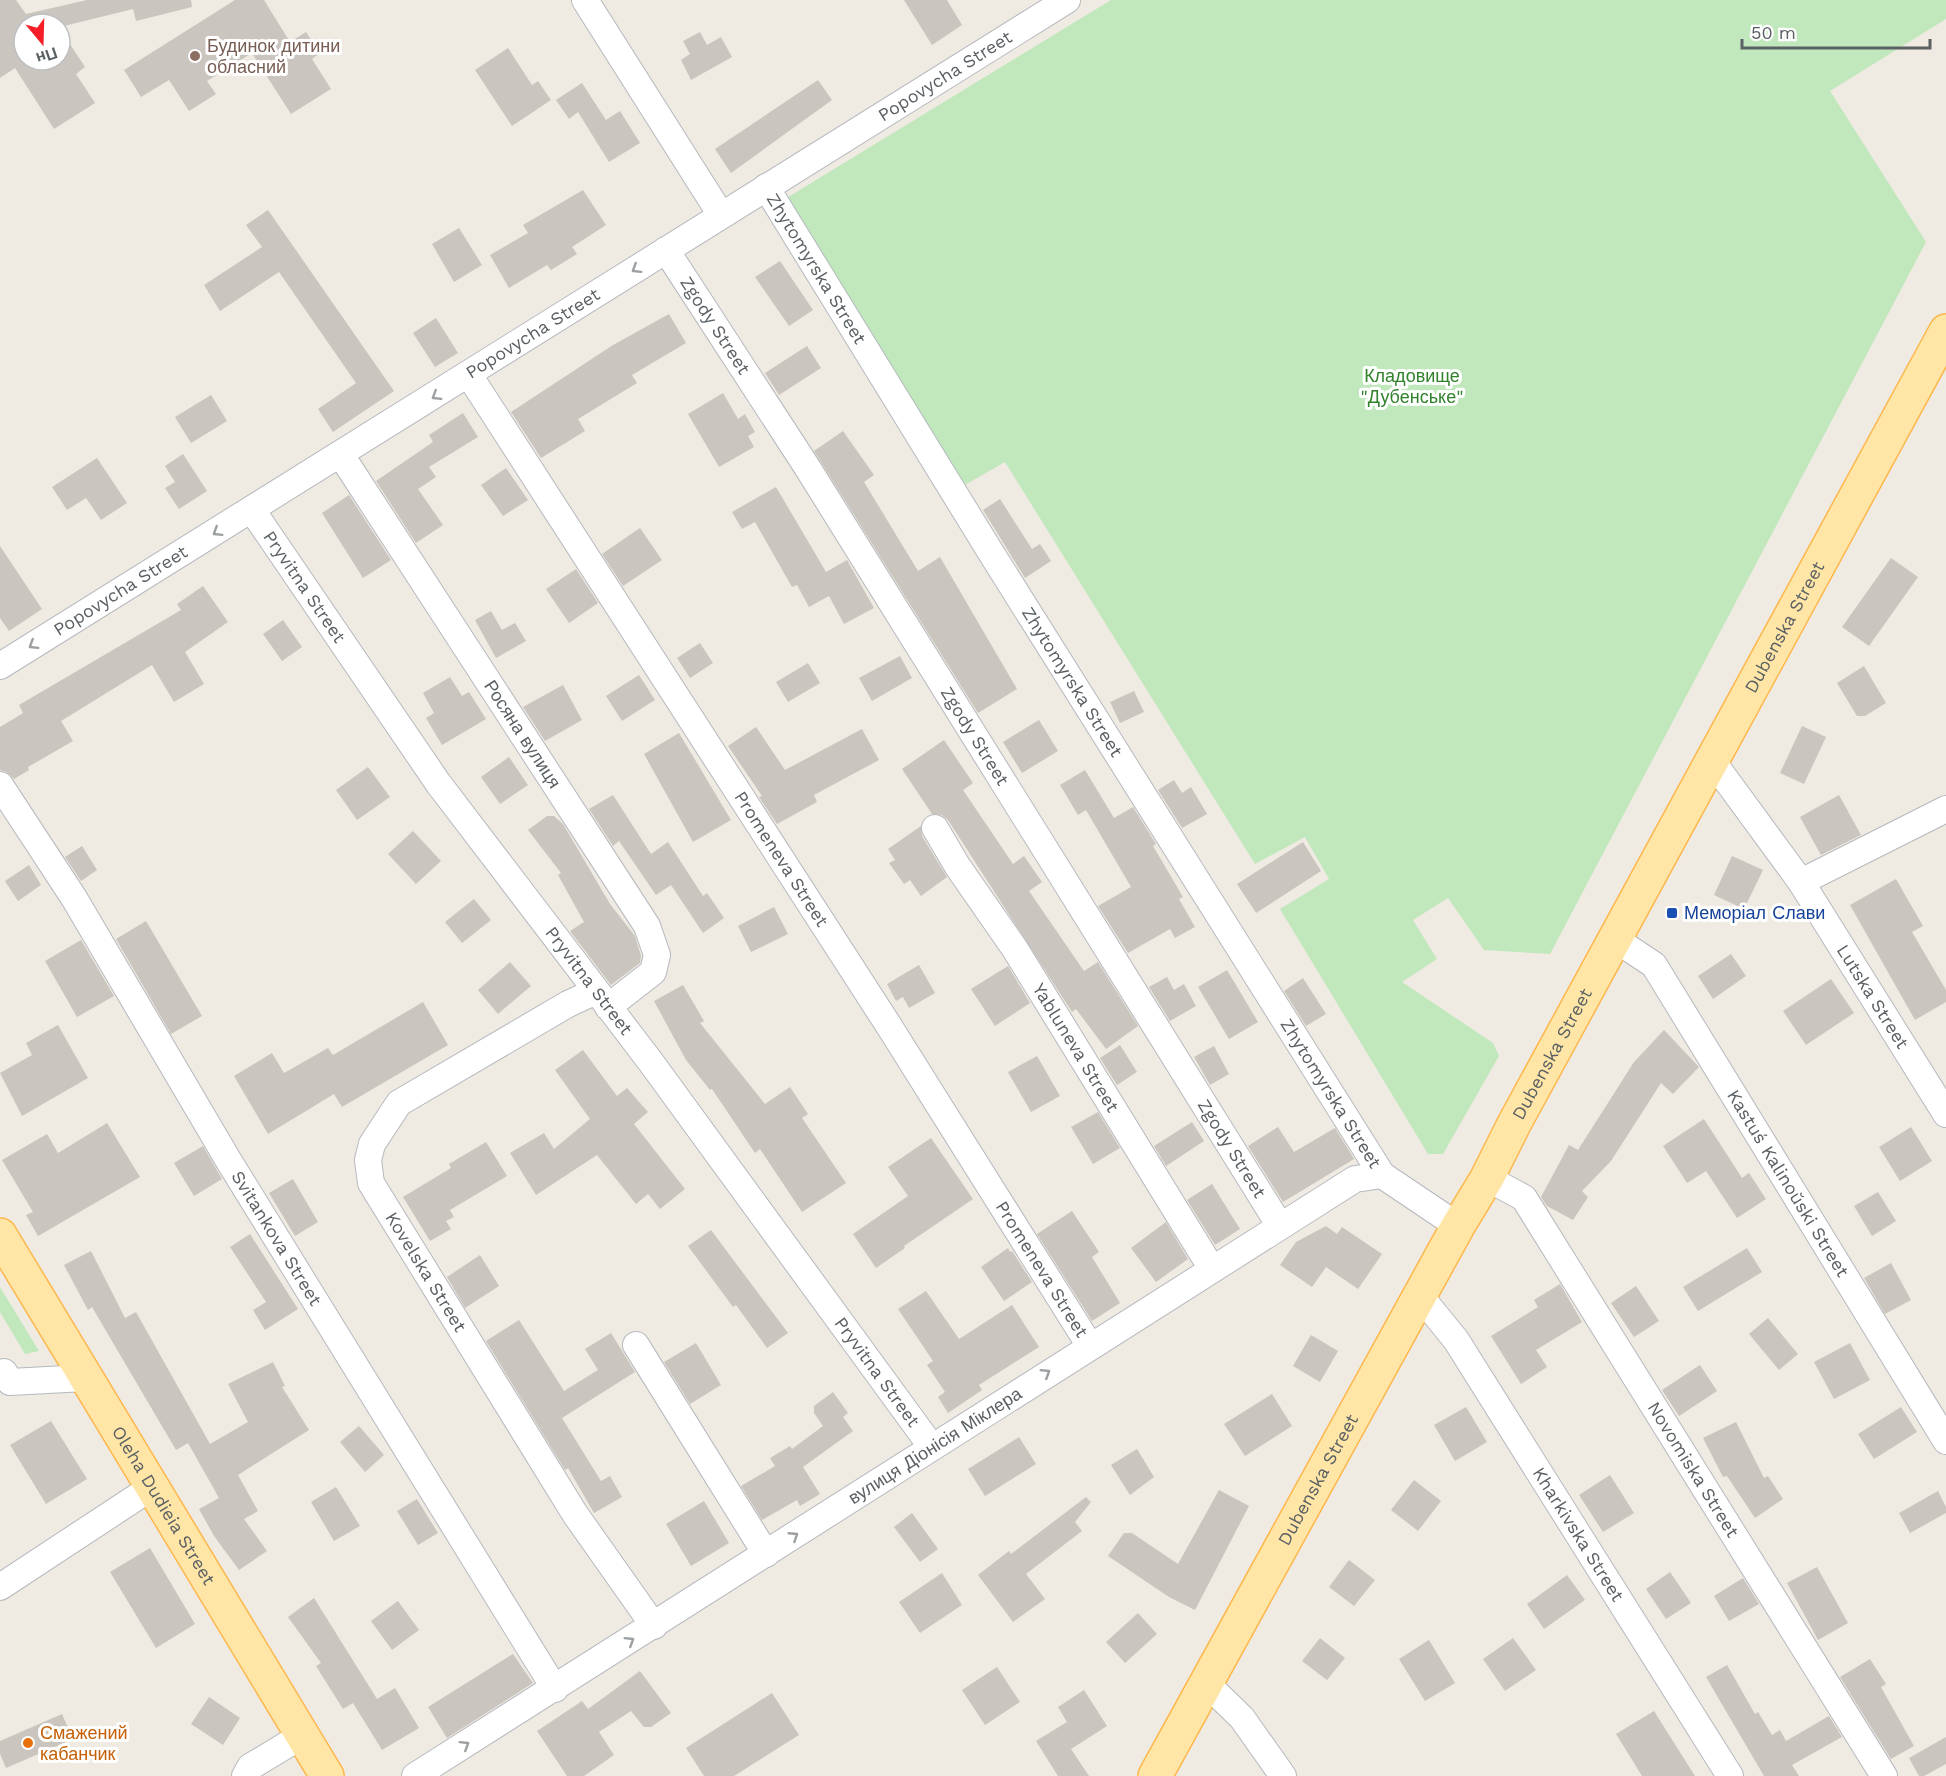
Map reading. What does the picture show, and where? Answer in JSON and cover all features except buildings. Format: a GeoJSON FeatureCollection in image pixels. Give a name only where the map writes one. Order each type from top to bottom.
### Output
{"type":"FeatureCollection","features":[{"type":"Feature","properties":{"kind":"main road","name":"Dubenska Street"},"geometry":{"type":"LineString","coordinates":[[1155,1776],[1458,1226],[1487,1178],[1514,1124],[1946,331]]}},
{"type":"Feature","properties":{"kind":"main road","name":"Oleha Dudieia Street"},"geometry":{"type":"LineString","coordinates":[[0,1235],[327,1776]]}},
{"type":"Feature","properties":{"kind":"street"},"geometry":{"type":"LineString","coordinates":[[585,0],[721,215]]}},
{"type":"Feature","properties":{"kind":"street","name":"Popovycha Street"},"geometry":{"type":"LineString","coordinates":[[0,666],[1067,0]]}},
{"type":"Feature","properties":{"kind":"street","name":"Zhytomyrska Street"},"geometry":{"type":"LineString","coordinates":[[766,187],[993,556],[1382,1175]]}},
{"type":"Feature","properties":{"kind":"street","name":"Zgody Street"},"geometry":{"type":"LineString","coordinates":[[666,250],[807,467],[1280,1226]]}},
{"type":"Feature","properties":{"kind":"street","name":"Promeneva Street"},"geometry":{"type":"LineString","coordinates":[[469,375],[889,1026],[1090,1346]]}},
{"type":"Feature","properties":{"kind":"street","name":"Росяна вулиця"},"geometry":{"type":"LineString","coordinates":[[341,454],[647,926],[657,955],[653,972],[602,999]]}},
{"type":"Feature","properties":{"kind":"street","name":"Pryvitna Street"},"geometry":{"type":"LineString","coordinates":[[252,510],[438,783],[602,999],[931,1446]]}},
{"type":"Feature","properties":{"kind":"street","name":"Lutska Street"},"geometry":{"type":"LineString","coordinates":[[1713,762],[1801,882],[1946,1114]]}},
{"type":"Feature","properties":{"kind":"street","name":"Svitankova Street"},"geometry":{"type":"LineString","coordinates":[[0,785],[74,898],[230,1163],[555,1689]]}},
{"type":"Feature","properties":{"kind":"street"},"geometry":{"type":"LineString","coordinates":[[1801,882],[1946,809]]}},
{"type":"Feature","properties":{"kind":"street","name":"Yabluneva Street"},"geometry":{"type":"LineString","coordinates":[[935,828],[958,867],[1015,949],[1212,1269]]}},
{"type":"Feature","properties":{"kind":"street","name":"Kastuś Kalinoŭski Street"},"geometry":{"type":"LineString","coordinates":[[1615,939],[1654,964],[1946,1441]]}},
{"type":"Feature","properties":{"kind":"street","name":"Kovelska Street"},"geometry":{"type":"LineString","coordinates":[[602,999],[567,1004],[399,1103],[372,1144],[368,1160],[370,1183],[575,1514],[654,1626]]}},
{"type":"Feature","properties":{"kind":"street"},"geometry":{"type":"LineString","coordinates":[[1382,1175],[1458,1226]]}},
{"type":"Feature","properties":{"kind":"street","name":"вулиця Діонісія Міклера"},"geometry":{"type":"LineString","coordinates":[[415,1776],[654,1626],[931,1446],[1355,1179],[1382,1175]]}},
{"type":"Feature","properties":{"kind":"street","name":"Novomiska Street"},"geometry":{"type":"LineString","coordinates":[[1487,1178],[1524,1198],[1884,1776]]}},
{"type":"Feature","properties":{"kind":"street","name":"Kharkivska Street"},"geometry":{"type":"LineString","coordinates":[[1420,1297],[1456,1340],[1730,1776]]}},
{"type":"Feature","properties":{"kind":"street"},"geometry":{"type":"LineString","coordinates":[[636,1345],[766,1554]]}},
{"type":"Feature","properties":{"kind":"street"},"geometry":{"type":"LineString","coordinates":[[4,1372],[10,1382],[85,1378]]}},
{"type":"Feature","properties":{"kind":"street"},"geometry":{"type":"LineString","coordinates":[[0,1587],[152,1487]]}},
{"type":"Feature","properties":{"kind":"street"},"geometry":{"type":"LineString","coordinates":[[1206,1683],[1242,1718],[1283,1776]]}},
{"type":"Feature","properties":{"kind":"street"},"geometry":{"type":"LineString","coordinates":[[245,1776],[250,1767],[303,1735]]}},
{"type":"Feature","properties":{"kind":"green space","name":"Кладовище \"Дубенське\""},"geometry":{"type":"Polygon","coordinates":[[[1111,0],[1946,0],[1946,19],[1830,91],[1926,242],[1550,954],[1484,950],[1448,898],[1413,920],[1437,959],[1402,982],[1493,1043],[1499,1056],[1443,1154],[1428,1154],[1280,909],[1329,879],[1305,837],[1255,864],[1005,462],[956,490],[785,199],[1111,0]]]}},
{"type":"Feature","properties":{"kind":"green space"},"geometry":{"type":"Polygon","coordinates":[[[0,1287],[39,1351],[25,1354],[0,1312],[0,1287]]]}},
{"type":"Feature","properties":{"kind":"place","name":"Будинок дитини обласний"},"geometry":{"type":"Point","coordinates":[195,56]}},
{"type":"Feature","properties":{"kind":"place","name":"Меморіал Слави"},"geometry":{"type":"Point","coordinates":[1672,913]}},
{"type":"Feature","properties":{"kind":"place","name":"Смажений кабанчик"},"geometry":{"type":"Point","coordinates":[28,1743]}}]}
